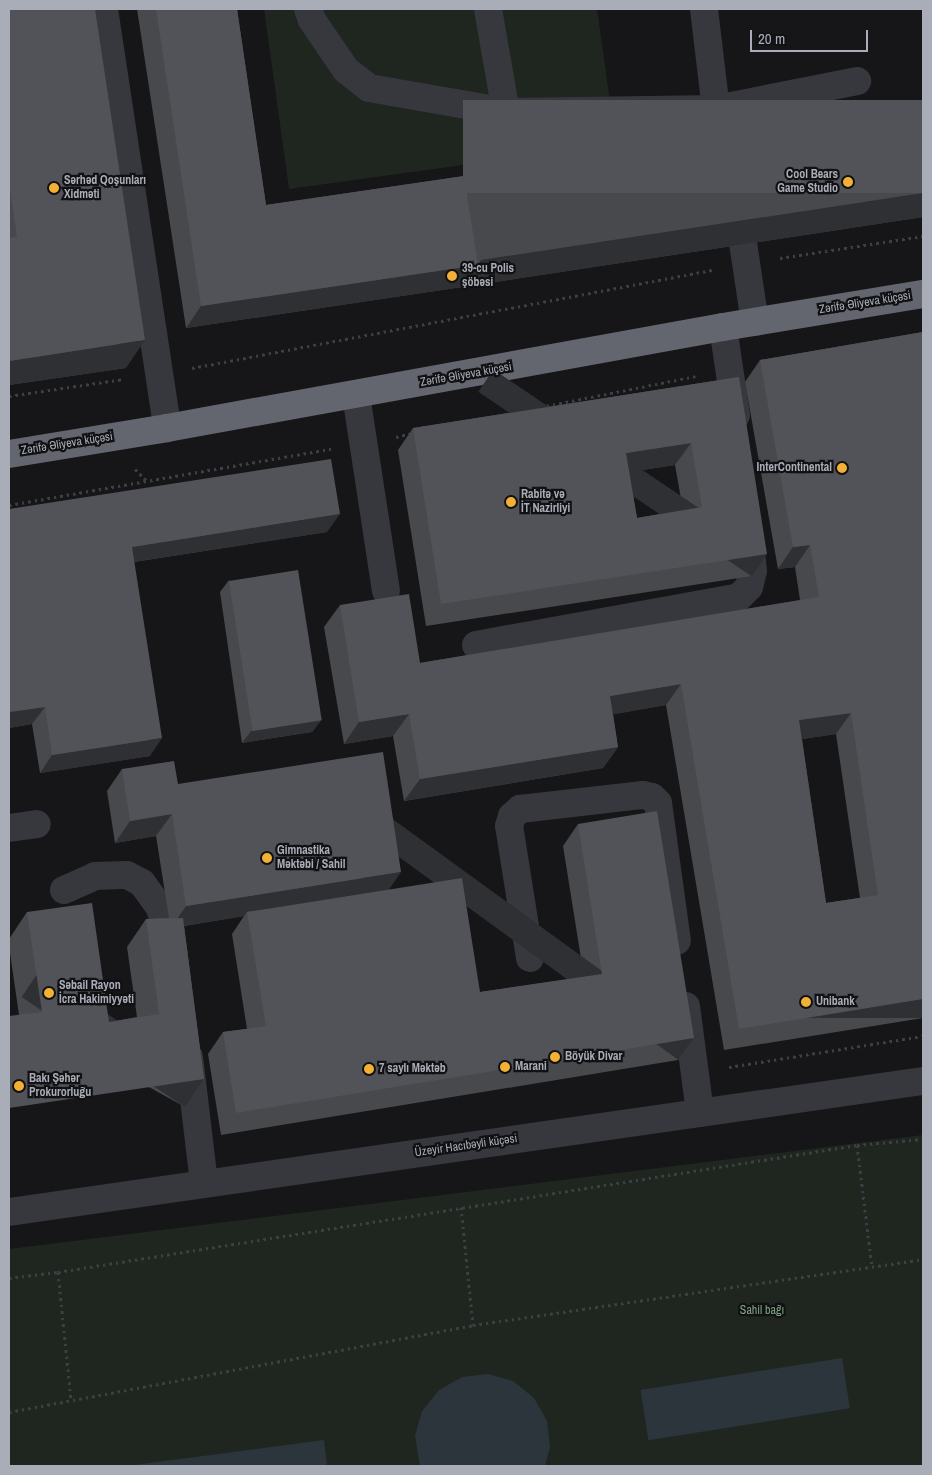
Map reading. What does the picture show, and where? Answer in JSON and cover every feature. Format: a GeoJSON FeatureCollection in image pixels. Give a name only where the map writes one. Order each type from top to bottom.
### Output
{"type":"FeatureCollection","features":[{"type":"Feature","properties":{"kind":"highway","name":"Zərifə Əliyeva küçəsi"},"geometry":{"type":"LineString","coordinates":[[9,454],[356,395],[723,327],[923,294]]}},
{"type":"Feature","properties":{"kind":"street"},"geometry":{"type":"LineString","coordinates":[[104,9],[166,428]]}},
{"type":"Feature","properties":{"kind":"street"},"geometry":{"type":"LineString","coordinates":[[308,9],[312,20],[346,70],[369,88],[506,112],[716,109],[857,82]]}},
{"type":"Feature","properties":{"kind":"street"},"geometry":{"type":"LineString","coordinates":[[488,9],[506,112]]}},
{"type":"Feature","properties":{"kind":"street"},"geometry":{"type":"LineString","coordinates":[[704,9],[716,109],[729,153]]}},
{"type":"Feature","properties":{"kind":"street"},"geometry":{"type":"LineString","coordinates":[[745,253],[755,322]]}},
{"type":"Feature","properties":{"kind":"street"},"geometry":{"type":"LineString","coordinates":[[723,327],[738,436]]}},
{"type":"Feature","properties":{"kind":"street"},"geometry":{"type":"LineString","coordinates":[[356,395],[386,591]]}},
{"type":"Feature","properties":{"kind":"street"},"geometry":{"type":"LineString","coordinates":[[476,645],[739,597],[750,587],[753,571],[747,513]]}},
{"type":"Feature","properties":{"kind":"street"},"geometry":{"type":"LineString","coordinates":[[530,958],[509,826],[512,816],[520,809],[644,795],[652,797],[658,803],[700,1113]]}},
{"type":"Feature","properties":{"kind":"street"},"geometry":{"type":"LineString","coordinates":[[9,828],[37,824]]}},
{"type":"Feature","properties":{"kind":"street"},"geometry":{"type":"LineString","coordinates":[[64,890],[95,876],[127,875],[142,883],[160,908],[176,963],[179,981]]}},
{"type":"Feature","properties":{"kind":"street"},"geometry":{"type":"LineString","coordinates":[[185,1028],[204,1182]]}},
{"type":"Feature","properties":{"kind":"street","name":"Üzeyir Hacıbəyli küçəsi"},"geometry":{"type":"LineString","coordinates":[[9,1212],[204,1182],[923,1081]]}},
{"type":"Feature","properties":{"kind":"path"},"geometry":{"type":"LineString","coordinates":[[9,396],[159,374],[745,253],[923,236]]}},
{"type":"Feature","properties":{"kind":"path"},"geometry":{"type":"LineString","coordinates":[[518,412],[730,369]]}},
{"type":"Feature","properties":{"kind":"path"},"geometry":{"type":"LineString","coordinates":[[9,505],[421,432]]}},
{"type":"Feature","properties":{"kind":"path"},"geometry":{"type":"LineString","coordinates":[[695,1072],[923,1036]]}},
{"type":"Feature","properties":{"kind":"path"},"geometry":{"type":"LineString","coordinates":[[9,1278],[58,1272],[857,1145],[923,1139]]}},
{"type":"Feature","properties":{"kind":"path"},"geometry":{"type":"LineString","coordinates":[[857,1145],[872,1266]]}},
{"type":"Feature","properties":{"kind":"path"},"geometry":{"type":"LineString","coordinates":[[461,1207],[473,1326]]}},
{"type":"Feature","properties":{"kind":"path"},"geometry":{"type":"LineString","coordinates":[[9,1412],[473,1326],[923,1259]]}},
{"type":"Feature","properties":{"kind":"path"},"geometry":{"type":"LineString","coordinates":[[58,1272],[70,1400]]}},
{"type":"Feature","properties":{"kind":"green space"},"geometry":{"type":"Polygon","coordinates":[[[264,9],[597,9],[616,144],[289,189],[264,9]]]}},
{"type":"Feature","properties":{"kind":"green space","name":"Sahil bağı"},"geometry":{"type":"Polygon","coordinates":[[[923,1135],[923,1466],[9,1466],[9,1249],[923,1135]]]}},
{"type":"Feature","properties":{"kind":"shaded area"},"geometry":{"type":"Polygon","coordinates":[[[842,1358],[850,1408],[648,1440],[641,1390],[842,1358]]]}},
{"type":"Feature","properties":{"kind":"shaded area"},"geometry":{"type":"Polygon","coordinates":[[[488,1374],[513,1381],[534,1398],[547,1421],[550,1447],[545,1466],[420,1466],[415,1436],[422,1411],[439,1390],[462,1377],[488,1374]]]}},
{"type":"Feature","properties":{"kind":"shaded area"},"geometry":{"type":"Polygon","coordinates":[[[324,1440],[327,1466],[127,1466],[324,1440]]]}},
{"type":"Feature","properties":{"kind":"building","name":"Sərhəd Qoşunları Xidməti"},"geometry":{"type":"Polygon","coordinates":[[[9,9],[95,9],[145,340],[9,361],[9,238],[17,237],[9,182],[9,9]]]}},
{"type":"Feature","properties":{"kind":"building"},"geometry":{"type":"Polygon","coordinates":[[[156,9],[237,9],[266,205],[464,176],[478,265],[201,306],[156,9]]]}},
{"type":"Feature","properties":{"kind":"building"},"geometry":{"type":"Polygon","coordinates":[[[463,100],[923,100],[923,193],[463,193],[463,100]]]}},
{"type":"Feature","properties":{"kind":"building"},"geometry":{"type":"Polygon","coordinates":[[[923,332],[923,999],[739,1029],[681,684],[610,696],[618,747],[420,779],[409,714],[359,722],[340,605],[409,594],[420,663],[819,597],[810,545],[793,547],[760,360],[923,332]],[[851,713],[799,720],[826,903],[878,895],[851,713]]]}},
{"type":"Feature","properties":{"kind":"building","name":"Rabitə və İT Nazirliyi"},"geometry":{"type":"Polygon","coordinates":[[[739,377],[767,554],[441,604],[413,428],[739,377]],[[691,443],[626,453],[637,518],[702,507],[691,443]]]}},
{"type":"Feature","properties":{"kind":"building"},"geometry":{"type":"Polygon","coordinates":[[[331,459],[340,514],[132,547],[162,738],[52,755],[45,707],[9,712],[9,509],[331,459]]]}},
{"type":"Feature","properties":{"kind":"building"},"geometry":{"type":"Polygon","coordinates":[[[298,570],[322,720],[253,731],[229,581],[298,570]]]}},
{"type":"Feature","properties":{"kind":"building"},"geometry":{"type":"Polygon","coordinates":[[[383,752],[401,872],[186,906],[172,814],[130,821],[122,769],[174,761],[178,784],[383,752]]]}},
{"type":"Feature","properties":{"kind":"building"},"geometry":{"type":"Polygon","coordinates":[[[657,811],[694,1038],[236,1113],[223,1032],[266,1026],[247,912],[462,878],[480,992],[602,974],[578,824],[657,811]]]}},
{"type":"Feature","properties":{"kind":"building"},"geometry":{"type":"Polygon","coordinates":[[[92,903],[109,1022],[159,1014],[146,919],[183,918],[204,1079],[9,1108],[9,1016],[42,1012],[27,912],[92,903]]]}},
{"type":"Feature","properties":{"kind":"place","name":"Cool Bears Game Studio"},"geometry":{"type":"Point","coordinates":[848,182]}},
{"type":"Feature","properties":{"kind":"place","name":"Sərhəd Qoşunları Xidməti"},"geometry":{"type":"Point","coordinates":[54,188]}},
{"type":"Feature","properties":{"kind":"place","name":"39-cu Polis şöbəsi"},"geometry":{"type":"Point","coordinates":[452,276]}},
{"type":"Feature","properties":{"kind":"place","name":"InterContinental"},"geometry":{"type":"Point","coordinates":[842,468]}},
{"type":"Feature","properties":{"kind":"place","name":"Rabitə və İT Nazirliyi"},"geometry":{"type":"Point","coordinates":[511,502]}},
{"type":"Feature","properties":{"kind":"place","name":"Gimnastika Məktəbi / Sahil"},"geometry":{"type":"Point","coordinates":[267,858]}},
{"type":"Feature","properties":{"kind":"place","name":"Səbail Rayon İcra Hakimiyyəti"},"geometry":{"type":"Point","coordinates":[49,993]}},
{"type":"Feature","properties":{"kind":"place","name":"Unibank"},"geometry":{"type":"Point","coordinates":[806,1002]}},
{"type":"Feature","properties":{"kind":"place","name":"Böyük Divar"},"geometry":{"type":"Point","coordinates":[555,1057]}},
{"type":"Feature","properties":{"kind":"place","name":"Marani"},"geometry":{"type":"Point","coordinates":[505,1067]}},
{"type":"Feature","properties":{"kind":"place","name":"7 saylı Məktəb"},"geometry":{"type":"Point","coordinates":[369,1069]}},
{"type":"Feature","properties":{"kind":"place","name":"Bakı Şəhər Prokurorluğu"},"geometry":{"type":"Point","coordinates":[19,1086]}}]}
